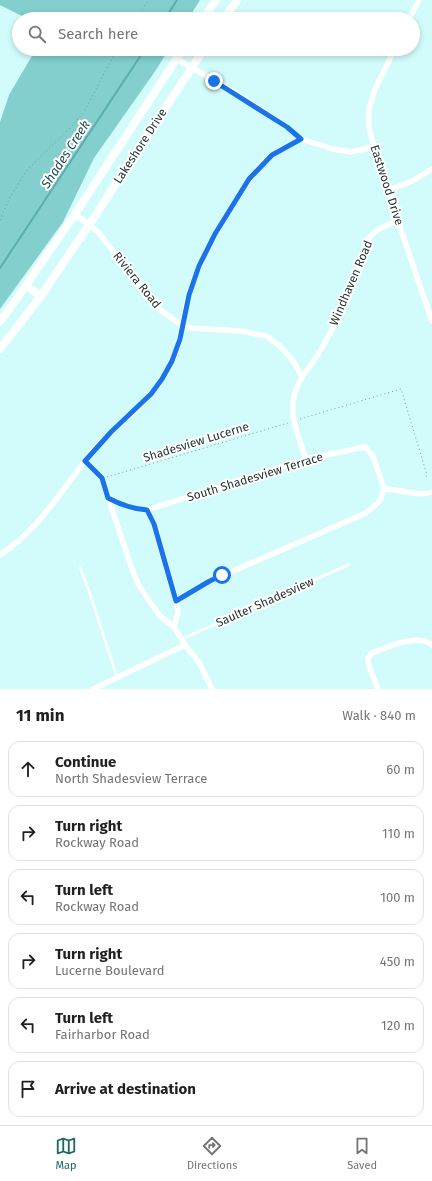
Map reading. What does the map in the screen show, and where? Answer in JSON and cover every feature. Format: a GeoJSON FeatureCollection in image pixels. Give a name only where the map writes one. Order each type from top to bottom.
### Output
{"type":"FeatureCollection","features":[{"type":"Feature","properties":{"kind":"main road"},"geometry":{"type":"LineString","coordinates":[[208,12],[216,0]]}},
{"type":"Feature","properties":{"kind":"main road"},"geometry":{"type":"LineString","coordinates":[[229,12],[237,0]]}},
{"type":"Feature","properties":{"kind":"main road","name":"Lakeshore Drive"},"geometry":{"type":"LineString","coordinates":[[0,321],[26,286],[75,214],[179,56]]}},
{"type":"Feature","properties":{"kind":"main road","name":"Lakeshore Drive"},"geometry":{"type":"LineString","coordinates":[[0,349],[41,296],[199,56]]}},
{"type":"Feature","properties":{"kind":"main road"},"geometry":{"type":"LineString","coordinates":[[26,286],[41,296]]}},
{"type":"Feature","properties":{"kind":"street"},"geometry":{"type":"LineString","coordinates":[[413,12],[419,0]]}},
{"type":"Feature","properties":{"kind":"street","name":"Eastwood Drive"},"geometry":{"type":"LineString","coordinates":[[392,56],[375,89],[369,109],[369,127],[374,148],[432,321]]}},
{"type":"Feature","properties":{"kind":"street"},"geometry":{"type":"LineString","coordinates":[[177,59],[237,94],[281,123],[301,139],[333,149],[350,152],[374,148]]}},
{"type":"Feature","properties":{"kind":"street"},"geometry":{"type":"LineString","coordinates":[[0,555],[21,538],[49,510],[85,461],[111,432],[151,394],[172,361],[180,339],[189,295],[199,266],[215,234],[249,179],[272,155],[301,139]]}},
{"type":"Feature","properties":{"kind":"street"},"geometry":{"type":"LineString","coordinates":[[389,190],[432,169]]}},
{"type":"Feature","properties":{"kind":"street"},"geometry":{"type":"LineString","coordinates":[[75,214],[89,225]]}},
{"type":"Feature","properties":{"kind":"street","name":"Windhaven Road"},"geometry":{"type":"LineString","coordinates":[[302,377],[312,364],[348,296],[368,240],[372,233],[382,227],[398,221]]}},
{"type":"Feature","properties":{"kind":"street","name":"Riviera Road"},"geometry":{"type":"LineString","coordinates":[[89,225],[98,232],[159,308],[183,326],[191,328],[241,331],[266,336],[280,346],[293,361],[302,377]]}},
{"type":"Feature","properties":{"kind":"street"},"geometry":{"type":"LineString","coordinates":[[302,377],[294,398],[293,409],[294,421],[306,459]]}},
{"type":"Feature","properties":{"kind":"street","name":"South Shadesview Terrace"},"geometry":{"type":"LineString","coordinates":[[147,510],[306,459],[365,447],[373,456],[384,489]]}},
{"type":"Feature","properties":{"kind":"street"},"geometry":{"type":"LineString","coordinates":[[85,461],[102,478],[139,586],[160,616],[174,627],[185,645],[200,664],[212,689]]}},
{"type":"Feature","properties":{"kind":"street"},"geometry":{"type":"LineString","coordinates":[[176,601],[208,582],[366,513],[380,501],[384,489],[393,489],[413,494],[432,492]]}},
{"type":"Feature","properties":{"kind":"street"},"geometry":{"type":"LineString","coordinates":[[108,498],[124,506],[134,509],[147,510],[154,524],[176,601],[178,613],[174,627]]}},
{"type":"Feature","properties":{"kind":"street"},"geometry":{"type":"LineString","coordinates":[[378,689],[369,666],[368,658],[372,653],[414,640],[428,642],[432,645]]}},
{"type":"Feature","properties":{"kind":"street"},"geometry":{"type":"LineString","coordinates":[[93,689],[185,645]]}},
{"type":"Feature","properties":{"kind":"lane","name":"Saulter Shadesview"},"geometry":{"type":"LineString","coordinates":[[181,639],[348,565]]}},
{"type":"Feature","properties":{"kind":"lane"},"geometry":{"type":"LineString","coordinates":[[80,567],[117,678]]}},
{"type":"Feature","properties":{"kind":"path"},"geometry":{"type":"LineString","coordinates":[[141,12],[150,0]]}},
{"type":"Feature","properties":{"kind":"path"},"geometry":{"type":"LineString","coordinates":[[0,220],[9,199],[27,170],[72,126],[84,112],[113,56]]}},
{"type":"Feature","properties":{"kind":"path","name":"Shadesview Lucerne"},"geometry":{"type":"LineString","coordinates":[[102,478],[401,389],[427,475],[426,477]]}},
{"type":"Feature","properties":{"kind":"shaded area"},"geometry":{"type":"Polygon","coordinates":[[[0,0],[200,0],[192,12],[14,12],[0,5],[0,0]]]}},
{"type":"Feature","properties":{"kind":"shaded area"},"geometry":{"type":"Polygon","coordinates":[[[32,56],[165,56],[94,158],[63,222],[0,309],[0,122],[9,95],[32,56]]]}},
{"type":"Feature","properties":{"kind":"waterway","name":"Shades Creek"},"geometry":{"type":"LineString","coordinates":[[169,12],[177,0]]}},
{"type":"Feature","properties":{"kind":"waterway","name":"Shades Creek"},"geometry":{"type":"LineString","coordinates":[[0,268],[140,56]]}},
{"type":"Feature","properties":{"kind":"route"},"geometry":{"type":"LineString","coordinates":[[214,81],[237,94],[287,127],[301,139],[272,155],[249,179],[215,234],[199,266],[189,295],[180,339],[172,361],[162,379],[151,394],[136,410],[111,432],[85,461],[102,478],[108,498],[124,506],[134,509],[147,510],[154,524],[176,601],[222,575]]}}]}
